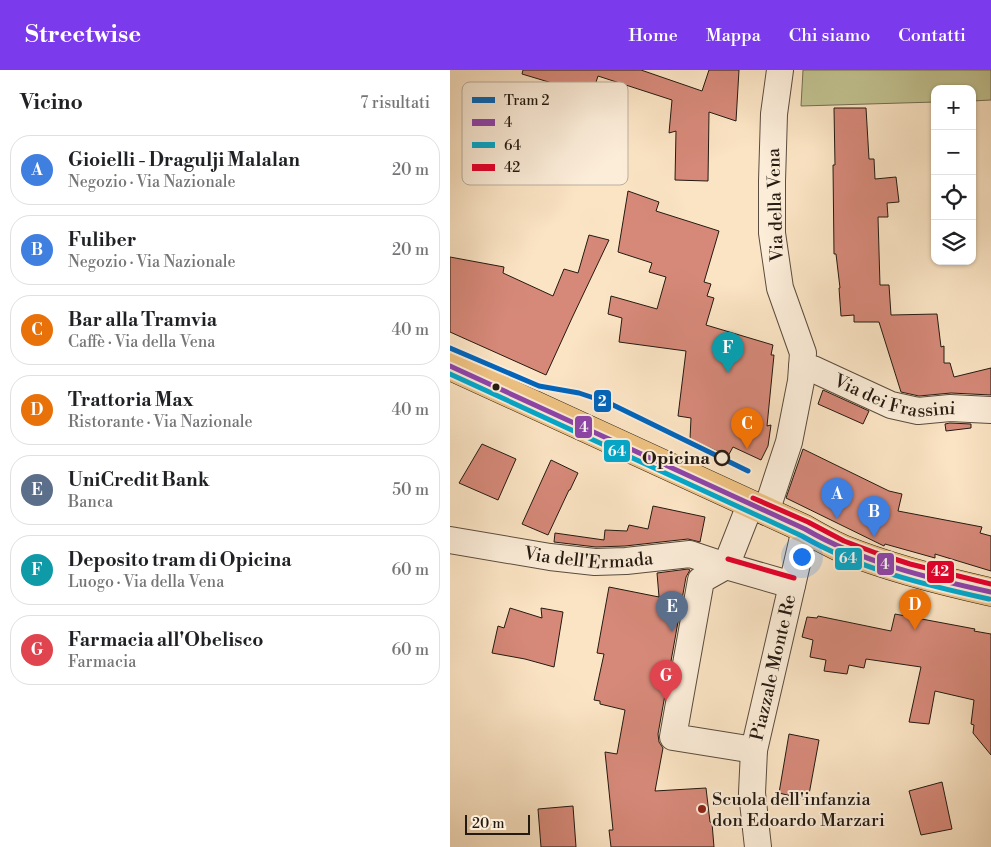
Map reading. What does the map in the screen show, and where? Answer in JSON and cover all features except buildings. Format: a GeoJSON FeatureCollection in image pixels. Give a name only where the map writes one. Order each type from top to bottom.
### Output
{"type":"FeatureCollection","features":[{"type":"Feature","properties":{"kind":"main road"},"geometry":{"type":"LineString","coordinates":[[450,366],[805,529],[841,548],[908,571],[991,592]]}},
{"type":"Feature","properties":{"kind":"street","name":"Via della Vena"},"geometry":{"type":"LineString","coordinates":[[726,566],[758,508],[789,442],[801,381],[803,353],[780,288],[772,233],[774,114],[780,70]]}},
{"type":"Feature","properties":{"kind":"street","name":"Via dei Frassini"},"geometry":{"type":"LineString","coordinates":[[802,367],[813,369],[891,405],[918,411],[950,408],[991,410]]}},
{"type":"Feature","properties":{"kind":"street","name":"Piazzale Monte Re"},"geometry":{"type":"LineString","coordinates":[[758,847],[752,793],[754,750],[805,529]]}},
{"type":"Feature","properties":{"kind":"street","name":"Via dell'Ermada"},"geometry":{"type":"LineString","coordinates":[[450,540],[550,557],[595,562],[626,561],[690,554],[792,585]]}},
{"type":"Feature","properties":{"kind":"street"},"geometry":{"type":"LineString","coordinates":[[726,566],[700,580],[673,736],[754,750]]}},
{"type":"Feature","properties":{"kind":"green space"},"geometry":{"type":"Polygon","coordinates":[[[803,70],[991,70],[991,100],[976,101],[976,85],[931,85],[931,102],[801,106],[803,70]]]}},
{"type":"Feature","properties":{"kind":"tram line","name":"2"},"geometry":{"type":"LineString","coordinates":[[450,348],[539,386],[579,393],[609,403],[748,471]]}},
{"type":"Feature","properties":{"kind":"transit line","name":"4"},"geometry":{"type":"LineString","coordinates":[[450,366],[849,551],[919,575],[991,592]]}},
{"type":"Feature","properties":{"kind":"transit line","name":"64"},"geometry":{"type":"LineString","coordinates":[[450,374],[846,558],[917,582],[989,599]]}},
{"type":"Feature","properties":{"kind":"transit line","name":"42"},"geometry":{"type":"LineString","coordinates":[[753,498],[808,522],[844,541],[876,553],[910,564],[991,584]]}},
{"type":"Feature","properties":{"kind":"transit line","name":"42"},"geometry":{"type":"LineString","coordinates":[[728,559],[794,578]]}},
{"type":"Feature","properties":{"kind":"place","name":"Deposito tram di Opicina"},"geometry":{"type":"Point","coordinates":[728,373]}},
{"type":"Feature","properties":{"kind":"place","name":"Bar alla Tramvia"},"geometry":{"type":"Point","coordinates":[747,449]}},
{"type":"Feature","properties":{"kind":"place","name":"Opicina"},"geometry":{"type":"Point","coordinates":[722,458]}},
{"type":"Feature","properties":{"kind":"place","name":"Gioielli - Dragulji Malalan"},"geometry":{"type":"Point","coordinates":[837,519]}},
{"type":"Feature","properties":{"kind":"place","name":"Fuliber"},"geometry":{"type":"Point","coordinates":[874,537]}},
{"type":"Feature","properties":{"kind":"place","name":"Trattoria Max"},"geometry":{"type":"Point","coordinates":[915,630]}},
{"type":"Feature","properties":{"kind":"place","name":"UniCredit Bank"},"geometry":{"type":"Point","coordinates":[672,632]}},
{"type":"Feature","properties":{"kind":"place","name":"Farmacia all'Obelisco"},"geometry":{"type":"Point","coordinates":[666,701]}},
{"type":"Feature","properties":{"kind":"place","name":"Scuola dell'infanzia don Edoardo Marzari"},"geometry":{"type":"Point","coordinates":[702,809]}}]}
